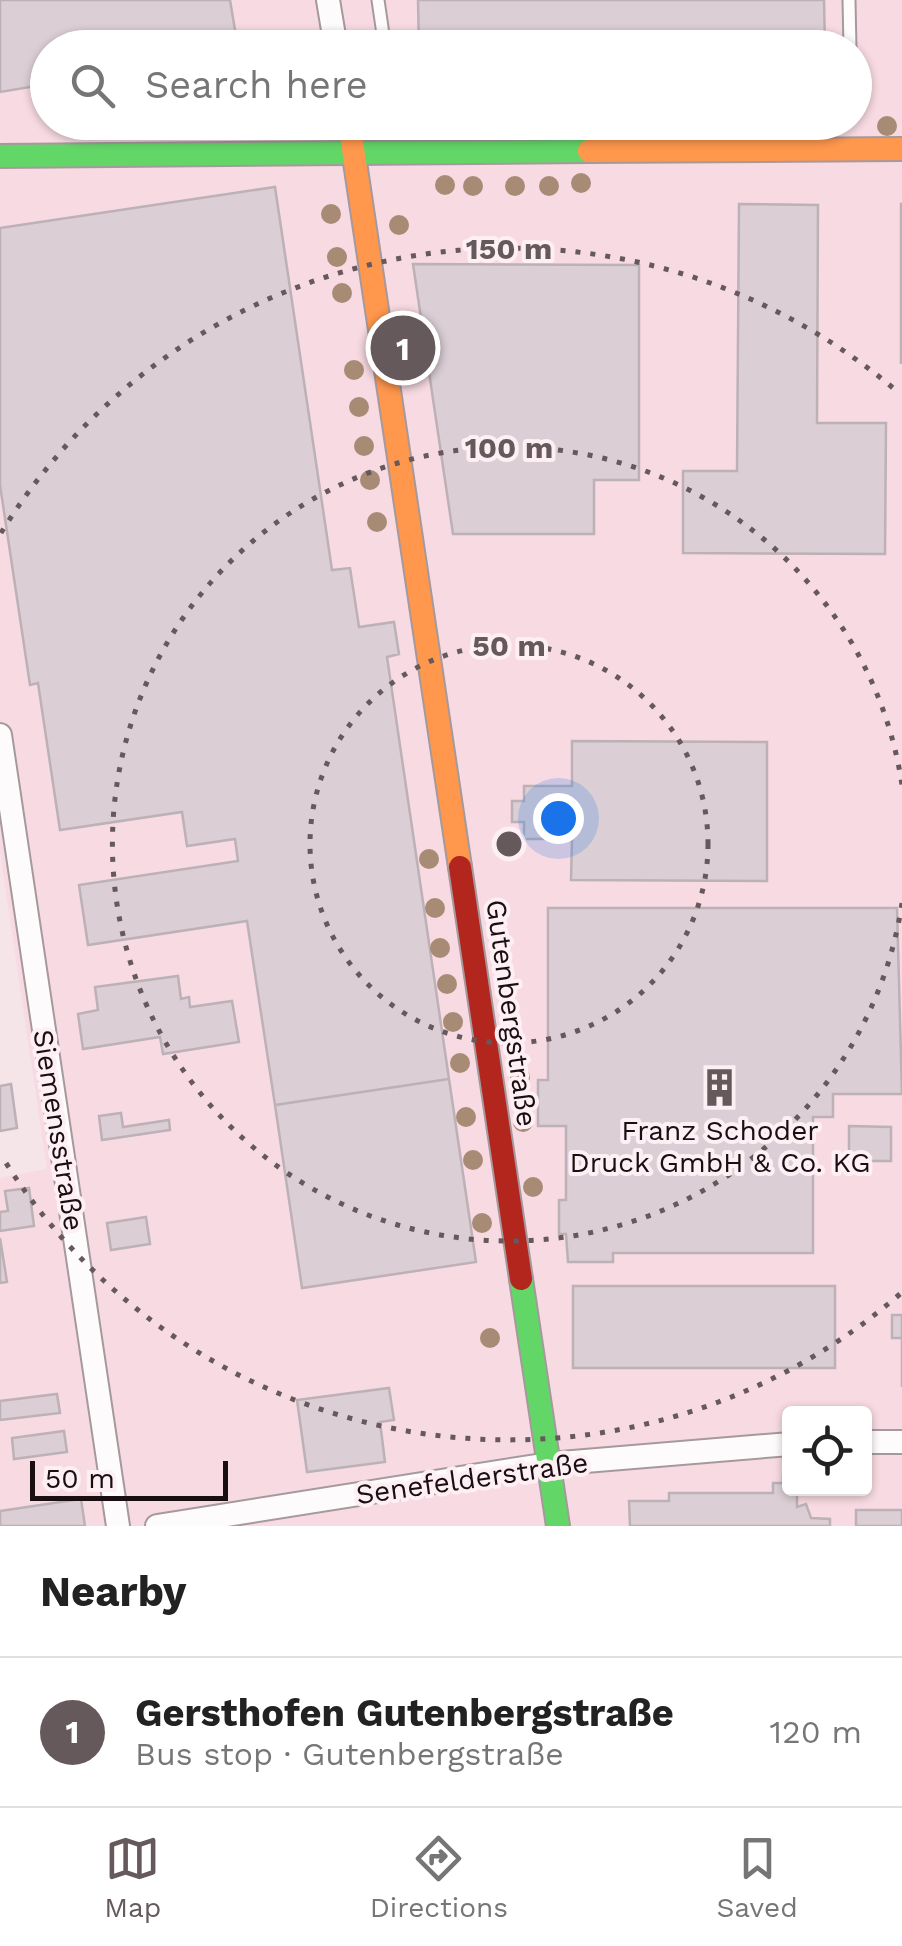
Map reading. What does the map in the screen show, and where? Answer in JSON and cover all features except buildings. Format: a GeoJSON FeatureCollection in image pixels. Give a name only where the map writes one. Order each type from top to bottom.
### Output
{"type":"FeatureCollection","features":[{"type":"Feature","properties":{"kind":"street"},"geometry":{"type":"LineString","coordinates":[[328,0],[333,30]]}},
{"type":"Feature","properties":{"kind":"street","name":"Gutenbergstraße"},"geometry":{"type":"LineString","coordinates":[[352,140],[558,1526]]}},
{"type":"Feature","properties":{"kind":"street"},"geometry":{"type":"LineString","coordinates":[[0,156],[902,149]]}},
{"type":"Feature","properties":{"kind":"street","name":"Siemensstraße"},"geometry":{"type":"LineString","coordinates":[[0,734],[118,1526]]}},
{"type":"Feature","properties":{"kind":"street"},"geometry":{"type":"LineString","coordinates":[[872,1442],[902,1442]]}},
{"type":"Feature","properties":{"kind":"street","name":"Senefelderstraße"},"geometry":{"type":"LineString","coordinates":[[157,1526],[549,1464],[782,1445]]}},
{"type":"Feature","properties":{"kind":"lane"},"geometry":{"type":"LineString","coordinates":[[378,0],[383,30]]}},
{"type":"Feature","properties":{"kind":"lane"},"geometry":{"type":"LineString","coordinates":[[849,0],[850,30]]}},
{"type":"Feature","properties":{"kind":"shaded area"},"geometry":{"type":"Polygon","coordinates":[[[0,0],[902,0],[902,1526],[0,1526],[0,1178],[47,1169],[0,852],[0,0]]]}},
{"type":"Feature","properties":{"kind":"traffic: fast"},"geometry":{"type":"LineString","coordinates":[[0,156],[589,151]]}},
{"type":"Feature","properties":{"kind":"traffic: fast"},"geometry":{"type":"LineString","coordinates":[[521,1279],[558,1526]]}},
{"type":"Feature","properties":{"kind":"traffic: slow"},"geometry":{"type":"LineString","coordinates":[[352,140],[460,867]]}},
{"type":"Feature","properties":{"kind":"traffic: slow"},"geometry":{"type":"LineString","coordinates":[[589,151],[902,149]]}},
{"type":"Feature","properties":{"kind":"traffic: jam"},"geometry":{"type":"LineString","coordinates":[[460,867],[521,1279]]}},
{"type":"Feature","properties":{"kind":"place","name":"Gersthofen Gutenbergstraße"},"geometry":{"type":"Point","coordinates":[403,348]}},
{"type":"Feature","properties":{"kind":"place","name":"Franz Schoder Druck GmbH & Co. KG"},"geometry":{"type":"Point","coordinates":[720,1087]}}]}
